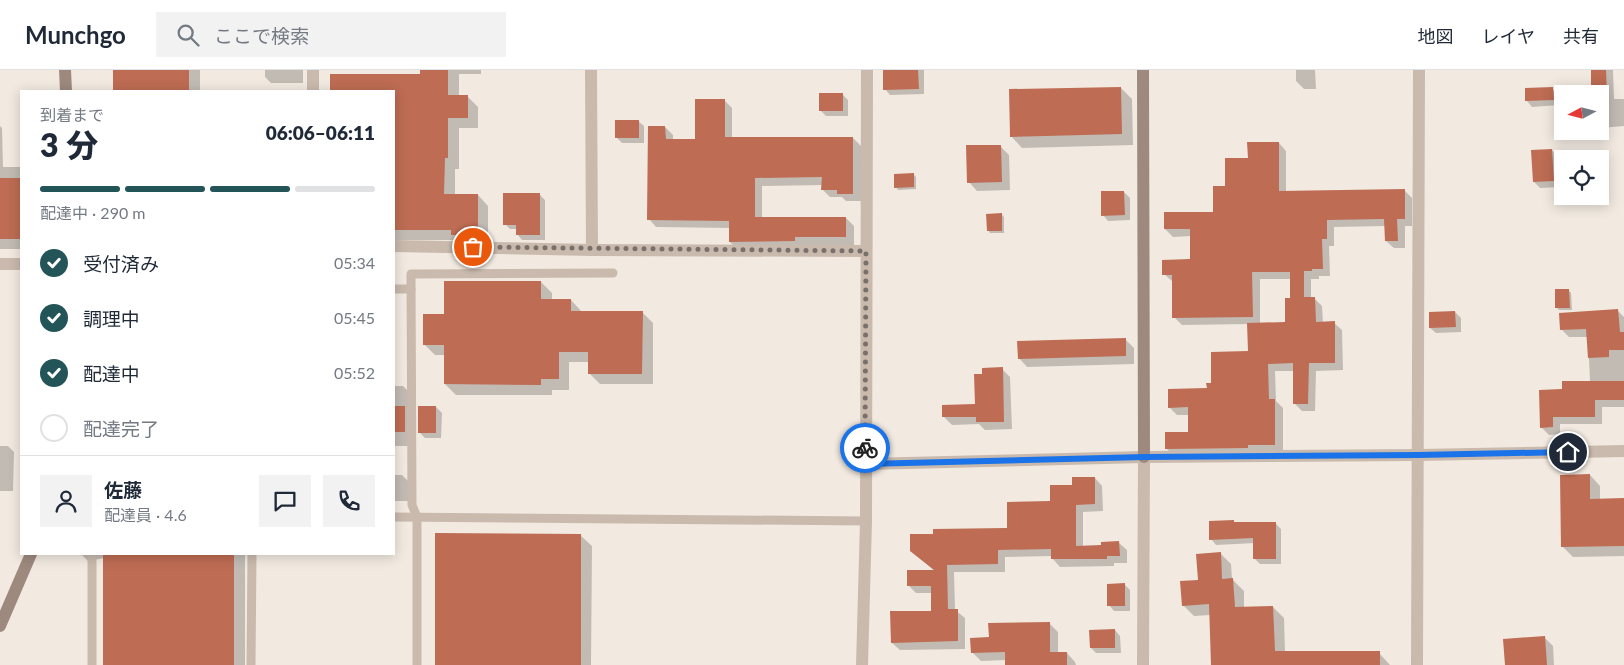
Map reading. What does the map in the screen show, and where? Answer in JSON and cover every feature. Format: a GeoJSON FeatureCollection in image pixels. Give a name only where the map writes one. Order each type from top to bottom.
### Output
{"type":"FeatureCollection","features":[{"type":"Feature","properties":{"kind":"street"},"geometry":{"type":"LineString","coordinates":[[65,70],[66,90]]}},
{"type":"Feature","properties":{"kind":"street"},"geometry":{"type":"LineString","coordinates":[[312,70],[313,90]]}},
{"type":"Feature","properties":{"kind":"street"},"geometry":{"type":"LineString","coordinates":[[591,70],[592,250]]}},
{"type":"Feature","properties":{"kind":"street"},"geometry":{"type":"LineString","coordinates":[[862,665],[866,521],[867,70]]}},
{"type":"Feature","properties":{"kind":"street"},"geometry":{"type":"LineString","coordinates":[[1143,70],[1143,665]]}},
{"type":"Feature","properties":{"kind":"street"},"geometry":{"type":"LineString","coordinates":[[1418,665],[1419,70]]}},
{"type":"Feature","properties":{"kind":"street"},"geometry":{"type":"LineString","coordinates":[[395,246],[592,250],[866,251]]}},
{"type":"Feature","properties":{"kind":"street"},"geometry":{"type":"LineString","coordinates":[[0,264],[20,264]]}},
{"type":"Feature","properties":{"kind":"street"},"geometry":{"type":"LineString","coordinates":[[865,464],[1144,457],[1624,451]]}},
{"type":"Feature","properties":{"kind":"street"},"geometry":{"type":"LineString","coordinates":[[0,626],[31,555]]}},
{"type":"Feature","properties":{"kind":"lane"},"geometry":{"type":"LineString","coordinates":[[417,665],[417,517],[412,505],[411,274],[613,273]]}},
{"type":"Feature","properties":{"kind":"lane"},"geometry":{"type":"LineString","coordinates":[[395,289],[411,289]]}},
{"type":"Feature","properties":{"kind":"lane"},"geometry":{"type":"LineString","coordinates":[[395,517],[866,521]]}},
{"type":"Feature","properties":{"kind":"lane"},"geometry":{"type":"LineString","coordinates":[[92,555],[92,665]]}},
{"type":"Feature","properties":{"kind":"lane"},"geometry":{"type":"LineString","coordinates":[[251,665],[252,555]]}},
{"type":"Feature","properties":{"kind":"building"},"geometry":{"type":"Polygon","coordinates":[[[113,70],[189,70],[189,90],[113,90],[113,70]]]}},
{"type":"Feature","properties":{"kind":"building"},"geometry":{"type":"Polygon","coordinates":[[[420,70],[448,70],[448,95],[468,95],[468,118],[448,118],[448,158],[445,158],[444,194],[478,194],[478,235],[451,235],[451,230],[395,230],[395,90],[330,90],[330,74],[420,74],[420,70]]]}},
{"type":"Feature","properties":{"kind":"building"},"geometry":{"type":"Polygon","coordinates":[[[883,70],[918,70],[919,89],[883,90],[883,70]]]}},
{"type":"Feature","properties":{"kind":"building"},"geometry":{"type":"Polygon","coordinates":[[[1591,70],[1606,70],[1607,85],[1591,85],[1591,70]]]}},
{"type":"Feature","properties":{"kind":"building"},"geometry":{"type":"Polygon","coordinates":[[[1121,87],[1122,134],[1010,137],[1009,89],[1121,87]]]}},
{"type":"Feature","properties":{"kind":"building"},"geometry":{"type":"Polygon","coordinates":[[[1553,87],[1554,100],[1525,101],[1525,88],[1553,87]]]}},
{"type":"Feature","properties":{"kind":"building"},"geometry":{"type":"Polygon","coordinates":[[[819,93],[843,93],[843,111],[819,111],[819,93]]]}},
{"type":"Feature","properties":{"kind":"building"},"geometry":{"type":"Polygon","coordinates":[[[695,99],[725,99],[725,137],[853,137],[853,194],[837,194],[837,190],[821,190],[822,177],[755,178],[755,217],[846,217],[846,237],[795,237],[795,241],[729,242],[729,221],[647,220],[648,126],[665,126],[666,139],[695,139],[695,99]]]}},
{"type":"Feature","properties":{"kind":"building"},"geometry":{"type":"Polygon","coordinates":[[[615,120],[639,120],[639,138],[615,138],[615,120]]]}},
{"type":"Feature","properties":{"kind":"building"},"geometry":{"type":"Polygon","coordinates":[[[1247,142],[1279,142],[1279,191],[1405,189],[1405,219],[1397,219],[1398,241],[1385,241],[1384,219],[1327,220],[1327,239],[1322,239],[1323,269],[1304,271],[1304,297],[1315,297],[1316,322],[1335,321],[1335,363],[1309,363],[1308,404],[1293,404],[1293,363],[1268,364],[1269,399],[1275,399],[1275,445],[1248,445],[1248,448],[1165,449],[1165,432],[1188,432],[1188,407],[1168,408],[1168,389],[1207,388],[1206,383],[1211,383],[1211,352],[1248,351],[1247,323],[1285,322],[1285,298],[1290,298],[1290,272],[1252,272],[1253,317],[1172,318],[1172,275],[1162,275],[1162,260],[1190,259],[1190,229],[1164,229],[1164,212],[1213,212],[1213,186],[1225,186],[1225,158],[1248,158],[1247,142]]]}},
{"type":"Feature","properties":{"kind":"building"},"geometry":{"type":"Polygon","coordinates":[[[966,145],[1001,145],[1002,182],[967,183],[966,145]]]}},
{"type":"Feature","properties":{"kind":"building"},"geometry":{"type":"Polygon","coordinates":[[[1552,149],[1554,181],[1533,182],[1531,150],[1552,149]]]}},
{"type":"Feature","properties":{"kind":"building"},"geometry":{"type":"Polygon","coordinates":[[[914,173],[914,187],[894,188],[894,174],[914,173]]]}},
{"type":"Feature","properties":{"kind":"building"},"geometry":{"type":"Polygon","coordinates":[[[0,178],[20,178],[20,239],[0,239],[0,178]]]}},
{"type":"Feature","properties":{"kind":"building"},"geometry":{"type":"Polygon","coordinates":[[[1101,191],[1124,191],[1125,215],[1101,216],[1101,191]]]}},
{"type":"Feature","properties":{"kind":"building"},"geometry":{"type":"Polygon","coordinates":[[[503,193],[540,193],[540,235],[516,235],[516,225],[503,225],[503,193]]]}},
{"type":"Feature","properties":{"kind":"building"},"geometry":{"type":"Polygon","coordinates":[[[1002,213],[1002,231],[987,231],[986,214],[1002,213]]]}},
{"type":"Feature","properties":{"kind":"building"},"geometry":{"type":"Polygon","coordinates":[[[444,281],[541,281],[541,299],[571,299],[571,311],[643,311],[642,374],[588,374],[588,352],[559,352],[559,379],[541,379],[541,385],[444,384],[444,345],[423,345],[423,314],[444,314],[444,281]]]}},
{"type":"Feature","properties":{"kind":"building"},"geometry":{"type":"Polygon","coordinates":[[[1555,289],[1569,289],[1570,308],[1555,308],[1555,289]]]}},
{"type":"Feature","properties":{"kind":"building"},"geometry":{"type":"Polygon","coordinates":[[[1618,309],[1620,332],[1624,332],[1624,350],[1609,350],[1609,357],[1588,358],[1586,329],[1560,330],[1559,313],[1618,309]]]}},
{"type":"Feature","properties":{"kind":"building"},"geometry":{"type":"Polygon","coordinates":[[[1455,311],[1456,327],[1429,328],[1429,312],[1455,311]]]}},
{"type":"Feature","properties":{"kind":"building"},"geometry":{"type":"Polygon","coordinates":[[[1126,338],[1126,356],[1018,359],[1017,341],[1126,338]]]}},
{"type":"Feature","properties":{"kind":"building"},"geometry":{"type":"Polygon","coordinates":[[[1003,367],[1004,422],[976,422],[976,417],[942,417],[942,405],[975,404],[974,374],[982,374],[982,368],[1003,367]]]}},
{"type":"Feature","properties":{"kind":"building"},"geometry":{"type":"Polygon","coordinates":[[[1562,381],[1624,381],[1624,400],[1595,400],[1595,417],[1553,417],[1553,427],[1540,428],[1539,390],[1562,389],[1562,381]]]}},
{"type":"Feature","properties":{"kind":"building"},"geometry":{"type":"Polygon","coordinates":[[[395,406],[405,406],[405,432],[395,432],[395,406]]]}},
{"type":"Feature","properties":{"kind":"building"},"geometry":{"type":"Polygon","coordinates":[[[418,406],[436,406],[436,433],[418,433],[418,406]]]}},
{"type":"Feature","properties":{"kind":"building"},"geometry":{"type":"Polygon","coordinates":[[[1590,474],[1590,499],[1624,498],[1624,546],[1561,547],[1560,475],[1590,474]]]}},
{"type":"Feature","properties":{"kind":"building"},"geometry":{"type":"Polygon","coordinates":[[[1072,477],[1095,477],[1095,504],[1076,505],[1076,546],[1101,545],[1101,542],[1119,541],[1120,556],[1107,556],[1107,559],[1051,559],[1051,549],[998,550],[998,564],[947,565],[948,609],[958,609],[958,641],[891,643],[890,611],[931,611],[931,586],[907,586],[907,570],[934,570],[910,551],[910,534],[933,534],[933,529],[1007,528],[1007,502],[1050,501],[1050,485],[1072,485],[1072,477]]]}},
{"type":"Feature","properties":{"kind":"building"},"geometry":{"type":"Polygon","coordinates":[[[1234,520],[1234,522],[1276,522],[1276,559],[1253,559],[1253,538],[1209,540],[1209,521],[1234,520]]]}},
{"type":"Feature","properties":{"kind":"building"},"geometry":{"type":"Polygon","coordinates":[[[435,533],[581,534],[581,665],[435,665],[435,533]]]}},
{"type":"Feature","properties":{"kind":"building"},"geometry":{"type":"Polygon","coordinates":[[[1221,552],[1222,579],[1233,578],[1235,607],[1273,606],[1275,651],[1380,651],[1380,665],[1211,665],[1209,604],[1182,606],[1180,581],[1198,580],[1196,554],[1221,552]]]}},
{"type":"Feature","properties":{"kind":"building"},"geometry":{"type":"Polygon","coordinates":[[[103,555],[234,555],[234,665],[103,665],[103,555]]]}},
{"type":"Feature","properties":{"kind":"building"},"geometry":{"type":"Polygon","coordinates":[[[1125,583],[1125,606],[1107,606],[1107,584],[1125,583]]]}},
{"type":"Feature","properties":{"kind":"building"},"geometry":{"type":"Polygon","coordinates":[[[1050,622],[1050,652],[1067,652],[1067,665],[1005,665],[1005,652],[971,653],[970,638],[989,637],[988,623],[1050,622]]]}},
{"type":"Feature","properties":{"kind":"building"},"geometry":{"type":"Polygon","coordinates":[[[1115,629],[1115,648],[1090,648],[1089,630],[1115,629]]]}},
{"type":"Feature","properties":{"kind":"building"},"geometry":{"type":"Polygon","coordinates":[[[1545,636],[1547,665],[1505,665],[1503,639],[1545,636]]]}},
{"type":"Feature","properties":{"kind":"way so far"},"geometry":{"type":"LineString","coordinates":[[473,247],[592,250],[866,251],[865,448]]}},
{"type":"Feature","properties":{"kind":"route"},"geometry":{"type":"LineString","coordinates":[[865,448],[865,464],[1144,457],[1568,452]]}}]}
